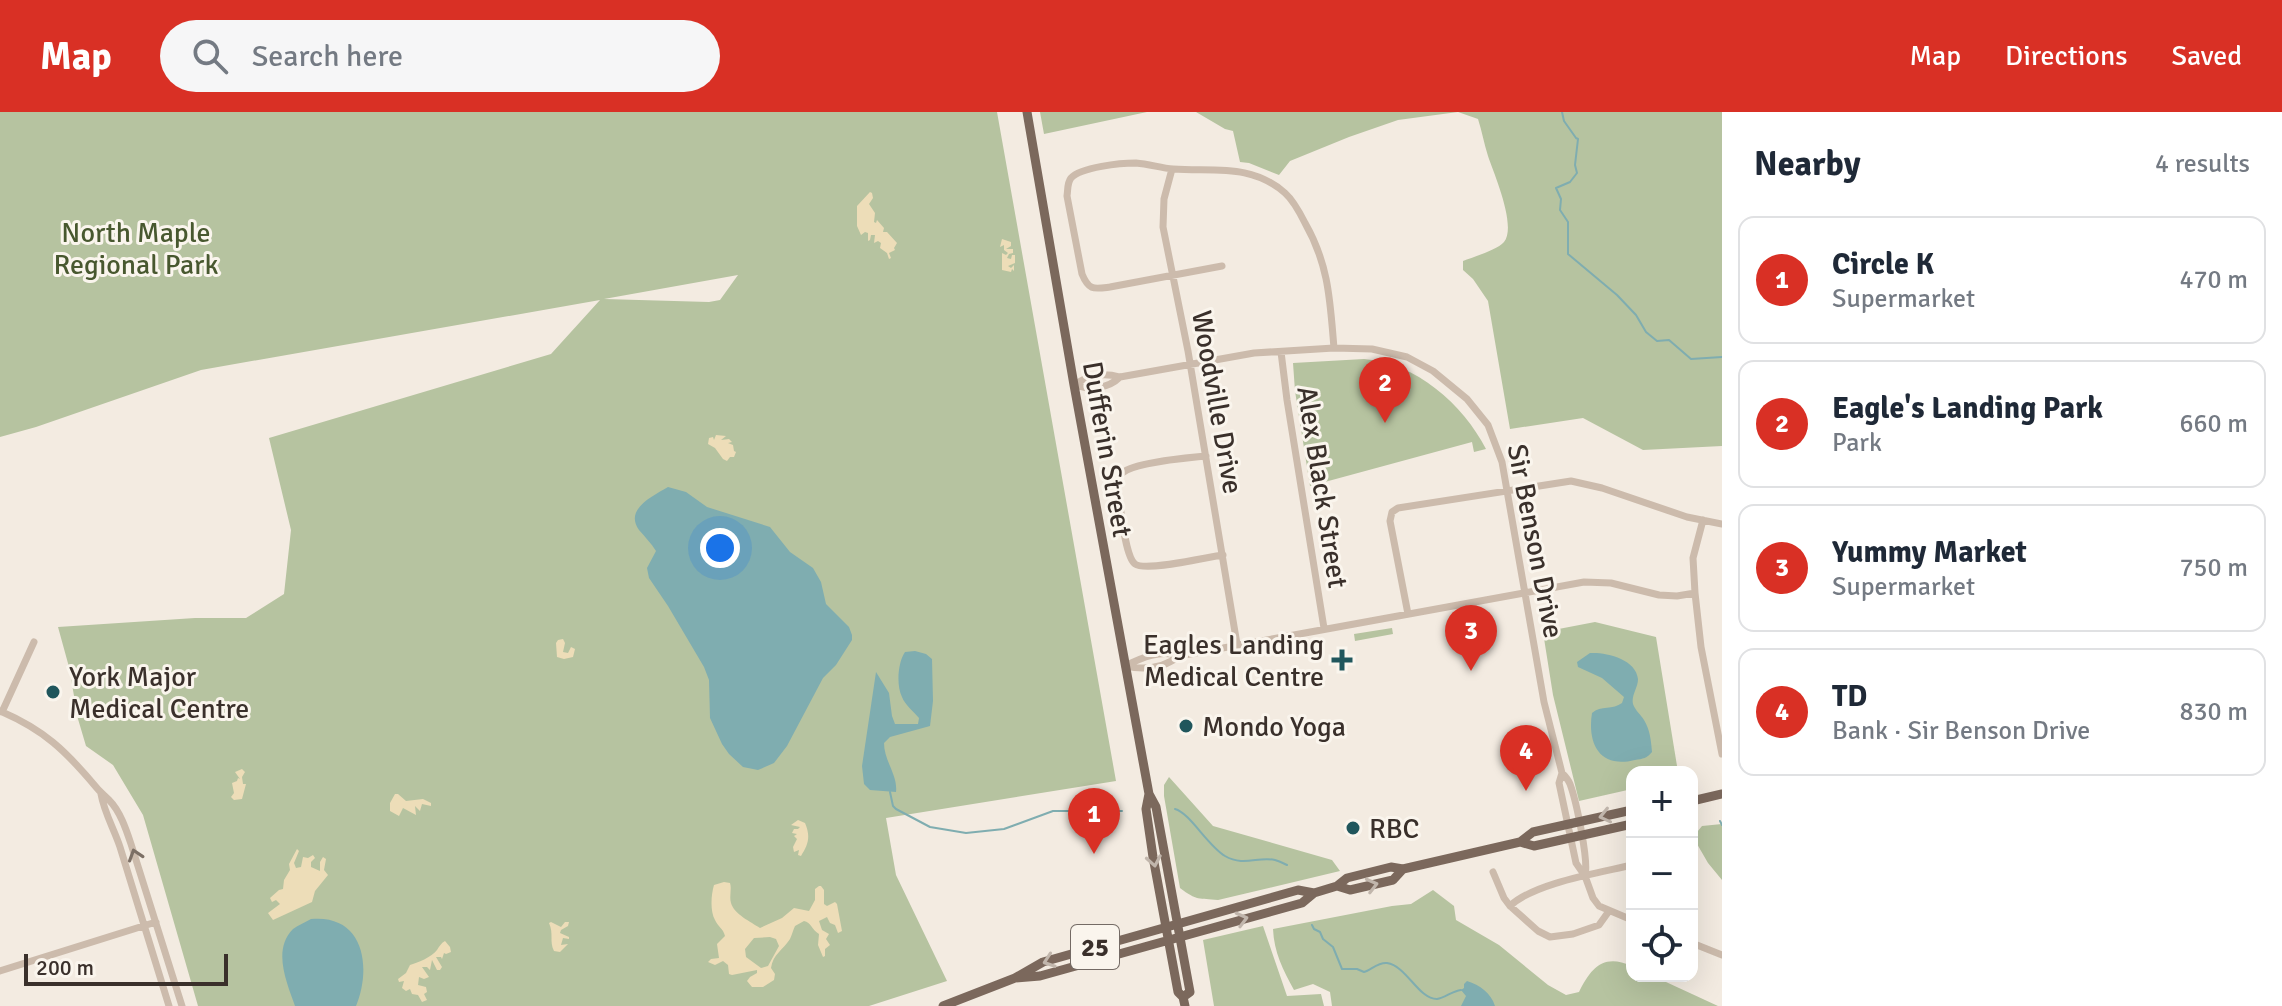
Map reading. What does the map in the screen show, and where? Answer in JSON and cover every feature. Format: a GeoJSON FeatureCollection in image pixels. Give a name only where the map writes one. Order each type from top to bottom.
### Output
{"type":"FeatureCollection","features":[{"type":"Feature","properties":{"kind":"main road","name":"Dufferin Street"},"geometry":{"type":"LineString","coordinates":[[1027,112],[1125,666],[1149,794],[1156,807],[1190,992],[1184,1002],[1178,992],[1146,809],[1149,794]]}},
{"type":"Feature","properties":{"kind":"main road"},"geometry":{"type":"LineString","coordinates":[[1698,800],[1722,794]]}},
{"type":"Feature","properties":{"kind":"main road","name":"25"},"geometry":{"type":"LineString","coordinates":[[1015,978],[1040,976],[1302,903],[1314,893],[1337,886],[1347,878],[1391,867],[1403,869],[1520,842],[1533,832],[1626,811]]}},
{"type":"Feature","properties":{"kind":"main road"},"geometry":{"type":"LineString","coordinates":[[1520,842],[1534,846],[1626,825]]}},
{"type":"Feature","properties":{"kind":"main road","name":"25"},"geometry":{"type":"LineString","coordinates":[[943,1006],[1015,978],[1043,962],[1298,890],[1314,893]]}},
{"type":"Feature","properties":{"kind":"street"},"geometry":{"type":"LineString","coordinates":[[1222,266],[1091,288],[1086,285],[1082,274],[1067,196],[1068,185],[1080,172],[1139,163],[1172,169],[1248,172],[1267,180],[1286,194],[1315,240],[1328,285],[1334,348]]}},
{"type":"Feature","properties":{"kind":"street","name":"Woodville Drive"},"geometry":{"type":"LineString","coordinates":[[1172,169],[1164,199],[1163,227],[1190,365],[1237,644]]}},
{"type":"Feature","properties":{"kind":"street","name":"Sir Benson Drive"},"geometry":{"type":"LineString","coordinates":[[1074,385],[1089,389],[1113,384],[1120,377],[1254,353],[1372,349],[1407,357],[1433,371],[1467,399],[1488,425],[1502,462],[1544,702],[1562,773],[1569,781],[1576,863],[1585,876],[1593,898],[1599,906],[1609,911]]}},
{"type":"Feature","properties":{"kind":"street","name":"Alex Black Street"},"geometry":{"type":"LineString","coordinates":[[1281,352],[1324,628]]}},
{"type":"Feature","properties":{"kind":"street"},"geometry":{"type":"LineString","coordinates":[[1206,456],[1132,467],[1121,474],[1117,484],[1128,551],[1133,563],[1152,567],[1223,555]]}},
{"type":"Feature","properties":{"kind":"street"},"geometry":{"type":"LineString","coordinates":[[1408,614],[1390,522],[1392,512],[1398,508],[1571,481],[1722,524]]}},
{"type":"Feature","properties":{"kind":"street"},"geometry":{"type":"LineString","coordinates":[[1703,520],[1693,558],[1695,593],[1701,647],[1722,754]]}},
{"type":"Feature","properties":{"kind":"street"},"geometry":{"type":"LineString","coordinates":[[1125,666],[1142,669],[1170,663],[1179,656],[1237,644],[1584,582],[1611,583],[1659,595],[1695,593]]}},
{"type":"Feature","properties":{"kind":"street"},"geometry":{"type":"LineString","coordinates":[[34,642],[1,712],[49,737],[110,801],[124,825],[182,1006]]}},
{"type":"Feature","properties":{"kind":"street"},"geometry":{"type":"LineString","coordinates":[[101,794],[169,1006]]}},
{"type":"Feature","properties":{"kind":"street"},"geometry":{"type":"LineString","coordinates":[[1510,906],[1521,896],[1626,866]]}},
{"type":"Feature","properties":{"kind":"street"},"geometry":{"type":"LineString","coordinates":[[1493,872],[1510,906],[1539,932],[1555,938],[1599,925],[1609,911],[1626,918]]}},
{"type":"Feature","properties":{"kind":"street"},"geometry":{"type":"LineString","coordinates":[[0,971],[156,922]]}},
{"type":"Feature","properties":{"kind":"street"},"geometry":{"type":"LineString","coordinates":[[1698,945],[1722,955]]}},
{"type":"Feature","properties":{"kind":"green space","name":"North Maple Regional Park"},"geometry":{"type":"Polygon","coordinates":[[[0,112],[997,112],[1116,781],[886,818],[896,875],[947,981],[869,1006],[198,1006],[143,815],[113,765],[86,746],[58,627],[195,618],[246,618],[284,594],[291,530],[269,438],[551,354],[600,300],[201,370],[0,437],[0,112]],[[738,275],[604,299],[709,302],[720,300],[738,275]]]}},
{"type":"Feature","properties":{"kind":"green space"},"geometry":{"type":"Polygon","coordinates":[[[1040,112],[1147,112],[1044,134],[1040,112]]]}},
{"type":"Feature","properties":{"kind":"green space"},"geometry":{"type":"Polygon","coordinates":[[[1196,112],[1458,112],[1398,120],[1349,137],[1290,161],[1279,175],[1240,162],[1233,131],[1196,112]]]}},
{"type":"Feature","properties":{"kind":"green space"},"geometry":{"type":"Polygon","coordinates":[[[1458,112],[1722,112],[1722,446],[1643,450],[1583,418],[1510,429],[1488,301],[1463,270],[1463,261],[1504,242],[1508,224],[1478,119],[1458,112]]]}},
{"type":"Feature","properties":{"kind":"green space"},"geometry":{"type":"Polygon","coordinates":[[[1364,359],[1402,368],[1436,389],[1465,417],[1486,449],[1474,452],[1472,442],[1310,486],[1293,363],[1364,359]]]}},
{"type":"Feature","properties":{"kind":"green space"},"geometry":{"type":"Polygon","coordinates":[[[1595,622],[1656,637],[1677,766],[1626,766],[1626,790],[1579,801],[1553,695],[1543,632],[1595,622]]]}},
{"type":"Feature","properties":{"kind":"green space"},"geometry":{"type":"Polygon","coordinates":[[[1392,628],[1393,634],[1355,641],[1354,634],[1392,628]]]}},
{"type":"Feature","properties":{"kind":"green space"},"geometry":{"type":"Polygon","coordinates":[[[1169,777],[1213,826],[1332,860],[1340,871],[1218,900],[1190,895],[1180,888],[1164,796],[1164,785],[1169,777]]]}},
{"type":"Feature","properties":{"kind":"green space"},"geometry":{"type":"Polygon","coordinates":[[[1722,824],[1722,880],[1698,846],[1698,831],[1702,826],[1722,824]]]}},
{"type":"Feature","properties":{"kind":"green space"},"geometry":{"type":"Polygon","coordinates":[[[1433,890],[1454,906],[1456,920],[1499,945],[1548,985],[1566,995],[1579,992],[1593,970],[1613,961],[1626,964],[1626,982],[1666,982],[1718,1006],[1332,1006],[1330,992],[1313,984],[1294,990],[1280,961],[1273,929],[1411,904],[1433,890]]]}},
{"type":"Feature","properties":{"kind":"green space"},"geometry":{"type":"Polygon","coordinates":[[[1263,926],[1287,996],[1321,994],[1324,1006],[1214,1006],[1203,940],[1263,926]]]}},
{"type":"Feature","properties":{"kind":"sand"},"geometry":{"type":"Polygon","coordinates":[[[870,192],[873,198],[869,204],[875,213],[874,222],[877,220],[884,228],[883,232],[887,232],[897,243],[895,250],[889,253],[889,259],[880,248],[881,243],[874,243],[875,235],[871,235],[868,241],[868,233],[861,235],[857,226],[857,206],[870,192]]]}},
{"type":"Feature","properties":{"kind":"sand"},"geometry":{"type":"Polygon","coordinates":[[[1002,239],[1011,242],[1006,249],[1013,249],[1007,258],[1015,255],[1015,263],[1008,266],[1011,268],[1014,265],[1011,272],[1002,270],[1002,253],[1008,253],[1004,250],[1004,245],[1000,247],[1002,239]]]}},
{"type":"Feature","properties":{"kind":"sand"},"geometry":{"type":"Polygon","coordinates":[[[716,435],[726,436],[721,440],[729,439],[732,442],[728,443],[733,445],[736,452],[734,457],[727,461],[723,459],[708,444],[709,438],[713,437],[714,440],[716,435]]]}},
{"type":"Feature","properties":{"kind":"sand"},"geometry":{"type":"Polygon","coordinates":[[[563,639],[563,652],[568,653],[571,647],[575,649],[573,657],[557,657],[556,643],[563,639]]]}},
{"type":"Feature","properties":{"kind":"sand"},"geometry":{"type":"Polygon","coordinates":[[[242,769],[245,772],[243,784],[246,784],[242,799],[234,800],[231,797],[234,793],[232,783],[240,779],[235,772],[242,769]]]}},
{"type":"Feature","properties":{"kind":"sand"},"geometry":{"type":"Polygon","coordinates":[[[395,794],[406,801],[423,799],[431,806],[422,804],[420,811],[415,806],[416,815],[403,808],[399,816],[390,811],[395,794]]]}},
{"type":"Feature","properties":{"kind":"sand"},"geometry":{"type":"Polygon","coordinates":[[[798,820],[805,823],[808,833],[801,856],[798,855],[799,850],[794,852],[797,839],[794,836],[797,834],[792,833],[800,827],[791,825],[798,820]]]}},
{"type":"Feature","properties":{"kind":"sand"},"geometry":{"type":"Polygon","coordinates":[[[297,849],[296,868],[301,867],[303,857],[313,855],[315,858],[311,867],[320,871],[323,857],[326,859],[324,870],[328,875],[315,891],[312,902],[273,920],[268,913],[280,904],[276,900],[272,902],[270,898],[283,889],[289,864],[297,849]]]}},
{"type":"Feature","properties":{"kind":"sand"},"geometry":{"type":"Polygon","coordinates":[[[730,883],[733,907],[760,928],[782,918],[794,908],[809,911],[815,900],[815,889],[821,886],[824,904],[837,904],[842,931],[838,933],[827,917],[819,921],[822,930],[829,934],[826,939],[830,945],[823,957],[818,945],[819,934],[804,921],[795,926],[790,939],[772,963],[774,980],[763,987],[752,987],[747,981],[757,970],[732,975],[723,961],[715,965],[708,962],[719,958],[717,944],[725,936],[712,912],[714,885],[730,883]],[[754,938],[745,949],[746,957],[761,968],[768,966],[779,946],[776,939],[754,938]]]}},
{"type":"Feature","properties":{"kind":"sand"},"geometry":{"type":"Polygon","coordinates":[[[551,922],[561,927],[569,922],[560,933],[569,939],[563,938],[561,945],[568,944],[560,952],[554,951],[551,922]]]}},
{"type":"Feature","properties":{"kind":"sand"},"geometry":{"type":"Polygon","coordinates":[[[445,941],[451,952],[444,953],[442,959],[436,957],[442,967],[440,970],[432,960],[430,970],[422,967],[429,977],[419,977],[418,985],[426,987],[427,992],[424,994],[427,1000],[422,1002],[410,989],[406,991],[402,988],[404,981],[399,982],[398,979],[410,965],[432,955],[445,941]]]}},
{"type":"Feature","properties":{"kind":"water"},"geometry":{"type":"Polygon","coordinates":[[[668,487],[686,492],[707,507],[770,527],[790,552],[813,568],[821,582],[826,604],[849,627],[852,635],[836,665],[823,678],[787,746],[774,763],[758,770],[743,767],[722,744],[710,718],[709,680],[704,667],[649,578],[647,568],[656,551],[639,530],[635,516],[642,504],[668,487]]]}},
{"type":"Feature","properties":{"kind":"water"},"geometry":{"type":"Polygon","coordinates":[[[915,651],[932,659],[930,726],[890,737],[884,743],[896,792],[870,790],[864,784],[862,766],[876,672],[889,693],[895,724],[918,724],[919,718],[902,697],[898,680],[905,652],[915,651]]]}},
{"type":"Feature","properties":{"kind":"water"},"geometry":{"type":"Polygon","coordinates":[[[1590,653],[1619,658],[1636,672],[1638,682],[1633,704],[1649,731],[1652,752],[1647,757],[1613,761],[1598,752],[1592,735],[1592,713],[1622,703],[1624,697],[1602,678],[1578,667],[1577,662],[1590,653]]]}},
{"type":"Feature","properties":{"kind":"water"},"geometry":{"type":"Polygon","coordinates":[[[311,919],[343,925],[353,934],[363,960],[361,991],[356,1006],[295,1006],[283,967],[283,947],[293,929],[311,919]]]}},
{"type":"Feature","properties":{"kind":"water"},"geometry":{"type":"Polygon","coordinates":[[[1467,981],[1484,990],[1495,1006],[1461,1006],[1466,996],[1461,990],[1467,981]]]}},
{"type":"Feature","properties":{"kind":"waterway"},"geometry":{"type":"LineString","coordinates":[[1562,112],[1564,121],[1578,139],[1577,173],[1570,182],[1556,188],[1561,199],[1560,210],[1568,222],[1568,254],[1617,295],[1657,341],[1669,340],[1691,359],[1722,357]]}},
{"type":"Feature","properties":{"kind":"waterway"},"geometry":{"type":"LineString","coordinates":[[890,792],[896,809],[930,827],[966,833],[1004,829],[1053,811],[1122,811]]}},
{"type":"Feature","properties":{"kind":"waterway"},"geometry":{"type":"LineString","coordinates":[[1175,809],[1187,816],[1225,856],[1238,861],[1275,860],[1287,865]]}},
{"type":"Feature","properties":{"kind":"waterway"},"geometry":{"type":"LineString","coordinates":[[1720,821],[1722,825]]}},
{"type":"Feature","properties":{"kind":"waterway"},"geometry":{"type":"LineString","coordinates":[[1312,925],[1333,947],[1342,969],[1364,972],[1387,963],[1401,970],[1430,998],[1437,999],[1461,990]]}},
{"type":"Feature","properties":{"kind":"place","name":"Eagle's Landing Park"},"geometry":{"type":"Point","coordinates":[1385,423]}},
{"type":"Feature","properties":{"kind":"place","name":"Eagles Landing Medical Centre"},"geometry":{"type":"Point","coordinates":[1342,660]}},
{"type":"Feature","properties":{"kind":"place","name":"Yummy Market"},"geometry":{"type":"Point","coordinates":[1471,671]}},
{"type":"Feature","properties":{"kind":"place","name":"York Major Medical Centre"},"geometry":{"type":"Point","coordinates":[53,692]}},
{"type":"Feature","properties":{"kind":"place","name":"Mondo Yoga"},"geometry":{"type":"Point","coordinates":[1186,726]}},
{"type":"Feature","properties":{"kind":"place","name":"TD"},"geometry":{"type":"Point","coordinates":[1526,791]}},
{"type":"Feature","properties":{"kind":"place","name":"RBC"},"geometry":{"type":"Point","coordinates":[1353,828]}},
{"type":"Feature","properties":{"kind":"place","name":"Circle K"},"geometry":{"type":"Point","coordinates":[1094,854]}}]}
